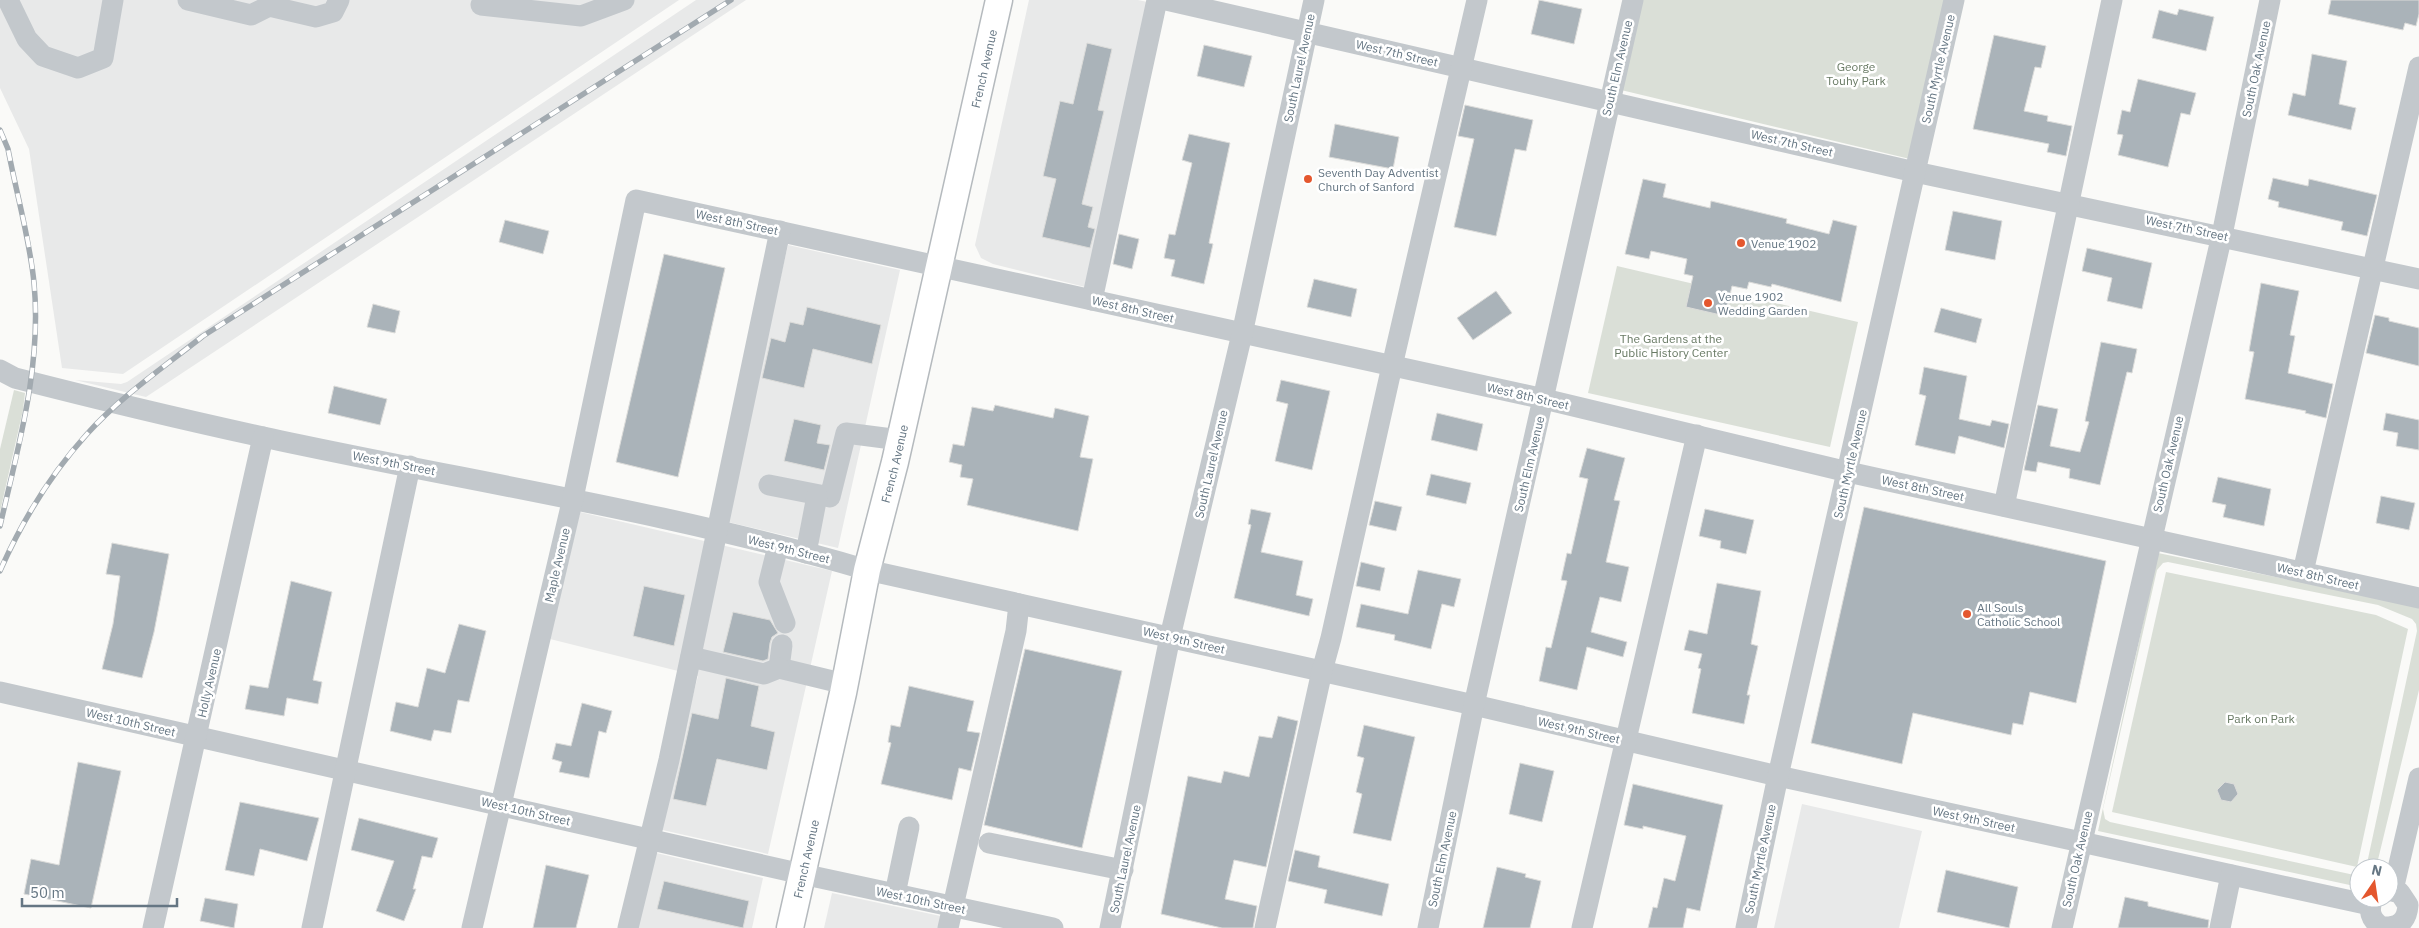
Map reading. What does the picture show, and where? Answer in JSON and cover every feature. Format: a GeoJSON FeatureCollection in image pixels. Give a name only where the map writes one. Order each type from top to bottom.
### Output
{"type":"FeatureCollection","features":[{"type":"Feature","properties":{"kind":"main road","name":"French Avenue"},"geometry":{"type":"LineString","coordinates":[[790,928],[867,570],[900,440],[999,0]]}},
{"type":"Feature","properties":{"kind":"street"},"geometry":{"type":"LineString","coordinates":[[8,0],[27,39],[43,56],[78,68],[103,58],[113,0]]}},
{"type":"Feature","properties":{"kind":"street"},"geometry":{"type":"LineString","coordinates":[[188,0],[251,15],[270,3],[316,17],[333,12],[339,0]]}},
{"type":"Feature","properties":{"kind":"street"},"geometry":{"type":"LineString","coordinates":[[481,4],[581,16],[624,0]]}},
{"type":"Feature","properties":{"kind":"street"},"geometry":{"type":"LineString","coordinates":[[1092,300],[1157,0]]}},
{"type":"Feature","properties":{"kind":"street","name":"West 7th Street"},"geometry":{"type":"LineString","coordinates":[[1166,0],[1610,100],[1915,172],[2222,235],[2419,279]]}},
{"type":"Feature","properties":{"kind":"street","name":"South Laurel Avenue"},"geometry":{"type":"LineString","coordinates":[[1110,928],[1170,637],[1242,334],[1314,0]]}},
{"type":"Feature","properties":{"kind":"street"},"geometry":{"type":"LineString","coordinates":[[1265,928],[1392,366],[1478,0]]}},
{"type":"Feature","properties":{"kind":"street","name":"South Elm Avenue"},"geometry":{"type":"LineString","coordinates":[[1428,928],[1474,705],[1634,0]]}},
{"type":"Feature","properties":{"kind":"street","name":"South Myrtle Avenue"},"geometry":{"type":"LineString","coordinates":[[1746,928],[1778,776],[1954,0]]}},
{"type":"Feature","properties":{"kind":"street"},"geometry":{"type":"LineString","coordinates":[[2004,506],[2070,204],[2112,0]]}},
{"type":"Feature","properties":{"kind":"street","name":"South Oak Avenue"},"geometry":{"type":"LineString","coordinates":[[2062,928],[2222,235],[2270,0]]}},
{"type":"Feature","properties":{"kind":"street"},"geometry":{"type":"LineString","coordinates":[[2303,572],[2419,67]]}},
{"type":"Feature","properties":{"kind":"street","name":"West 8th Street"},"geometry":{"type":"LineString","coordinates":[[636,200],[1544,399],[1848,472],[2419,598]]}},
{"type":"Feature","properties":{"kind":"street","name":"Maple Avenue"},"geometry":{"type":"LineString","coordinates":[[472,928],[573,498],[636,200]]}},
{"type":"Feature","properties":{"kind":"street"},"geometry":{"type":"LineString","coordinates":[[628,928],[644,860],[651,840],[691,657],[780,231]]}},
{"type":"Feature","properties":{"kind":"street","name":"West 9th Street"},"geometry":{"type":"LineString","coordinates":[[0,370],[15,378],[263,437],[573,498],[778,546],[867,570],[1474,705],[1778,776],[2231,875],[2349,897]]}},
{"type":"Feature","properties":{"kind":"street"},"geometry":{"type":"LineString","coordinates":[[769,485],[817,496],[830,497],[846,433],[900,440]]}},
{"type":"Feature","properties":{"kind":"street"},"geometry":{"type":"LineString","coordinates":[[1582,928],[1624,740],[1697,436]]}},
{"type":"Feature","properties":{"kind":"street","name":"Holly Avenue"},"geometry":{"type":"LineString","coordinates":[[153,928],[263,437]]}},
{"type":"Feature","properties":{"kind":"street"},"geometry":{"type":"LineString","coordinates":[[312,928],[410,466]]}},
{"type":"Feature","properties":{"kind":"street"},"geometry":{"type":"LineString","coordinates":[[806,553],[817,496]]}},
{"type":"Feature","properties":{"kind":"street"},"geometry":{"type":"LineString","coordinates":[[778,546],[769,582],[785,623]]}},
{"type":"Feature","properties":{"kind":"street"},"geometry":{"type":"LineString","coordinates":[[948,928],[1016,631],[1019,604]]}},
{"type":"Feature","properties":{"kind":"street"},"geometry":{"type":"LineString","coordinates":[[779,668],[782,644]]}},
{"type":"Feature","properties":{"kind":"street"},"geometry":{"type":"LineString","coordinates":[[691,657],[764,674],[779,668],[844,684]]}},
{"type":"Feature","properties":{"kind":"street","name":"West 10th Street"},"geometry":{"type":"LineString","coordinates":[[0,692],[802,874],[1053,928]]}},
{"type":"Feature","properties":{"kind":"street"},"geometry":{"type":"LineString","coordinates":[[2399,858],[2419,778]]}},
{"type":"Feature","properties":{"kind":"street"},"geometry":{"type":"LineString","coordinates":[[895,894],[909,827]]}},
{"type":"Feature","properties":{"kind":"street"},"geometry":{"type":"LineString","coordinates":[[989,842],[1123,870]]}},
{"type":"Feature","properties":{"kind":"street"},"geometry":{"type":"LineString","coordinates":[[2220,928],[2231,875]]}},
{"type":"Feature","properties":{"kind":"street"},"geometry":{"type":"LineString","coordinates":[[2372,908],[2373,919],[2385,928],[2399,925],[2413,914],[2405,898],[2399,895]]}},
{"type":"Feature","properties":{"kind":"shaded area"},"geometry":{"type":"Polygon","coordinates":[[[0,0],[679,0],[123,374],[62,368],[29,149],[0,88],[0,0]]]}},
{"type":"Feature","properties":{"kind":"shaded area"},"geometry":{"type":"Polygon","coordinates":[[[696,0],[746,0],[146,397],[75,380],[121,384],[127,382],[696,0]]]}},
{"type":"Feature","properties":{"kind":"shaded area"},"geometry":{"type":"Polygon","coordinates":[[[1029,0],[1138,0],[1152,3],[1089,288],[993,264],[981,258],[975,245],[1029,0]]]}},
{"type":"Feature","properties":{"kind":"shaded area"},"geometry":{"type":"Polygon","coordinates":[[[788,245],[900,270],[838,548],[724,521],[788,245]]]}},
{"type":"Feature","properties":{"kind":"shaded area"},"geometry":{"type":"Polygon","coordinates":[[[580,512],[832,571],[768,854],[658,829],[698,676],[550,639],[580,512]]]}},
{"type":"Feature","properties":{"kind":"shaded area"},"geometry":{"type":"Polygon","coordinates":[[[1802,804],[1922,831],[1899,928],[1774,928],[1802,804]]]}},
{"type":"Feature","properties":{"kind":"shaded area"},"geometry":{"type":"Polygon","coordinates":[[[652,852],[763,878],[752,928],[631,928],[652,852]]]}},
{"type":"Feature","properties":{"kind":"shaded area"},"geometry":{"type":"Polygon","coordinates":[[[832,893],[950,918],[948,928],[824,928],[832,893]]]}},
{"type":"Feature","properties":{"kind":"green space","name":"George Touhy Park"},"geometry":{"type":"Polygon","coordinates":[[[1642,0],[1945,0],[1910,159],[1621,90],[1642,0]]]}},
{"type":"Feature","properties":{"kind":"green space","name":"The Gardens at the Public History Center"},"geometry":{"type":"Polygon","coordinates":[[[1617,266],[1858,322],[1830,447],[1588,393],[1617,266]]]}},
{"type":"Feature","properties":{"kind":"green space"},"geometry":{"type":"Polygon","coordinates":[[[14,390],[25,393],[23,410],[0,512],[0,449],[14,390]]]}},
{"type":"Feature","properties":{"kind":"green space"},"geometry":{"type":"Polygon","coordinates":[[[2158,553],[2419,606],[2419,690],[2378,858],[2368,858],[2417,631],[2416,624],[2412,619],[2378,605],[2168,562],[2163,563],[2157,570],[2103,809],[2105,819],[2110,822],[2349,874],[2349,885],[2098,831],[2158,553]]]}},
{"type":"Feature","properties":{"kind":"green space","name":"Park on Park"},"geometry":{"type":"Polygon","coordinates":[[[2166,572],[2376,615],[2408,629],[2359,858],[2349,858],[2349,865],[2112,812],[2166,572]]]}},
{"type":"Feature","properties":{"kind":"building"},"geometry":{"type":"Polygon","coordinates":[[[1539,0],[1582,9],[1574,44],[1531,34],[1539,0]]]}},
{"type":"Feature","properties":{"kind":"building"},"geometry":{"type":"Polygon","coordinates":[[[2331,0],[2419,0],[2419,14],[2416,26],[2405,23],[2403,30],[2328,14],[2331,0]]]}},
{"type":"Feature","properties":{"kind":"building"},"geometry":{"type":"Polygon","coordinates":[[[2179,9],[2214,17],[2206,51],[2152,38],[2159,10],[2177,15],[2179,9]]]}},
{"type":"Feature","properties":{"kind":"building"},"geometry":{"type":"Polygon","coordinates":[[[1994,35],[2046,46],[2041,68],[2035,67],[2024,111],[2048,116],[2047,121],[2072,126],[2066,156],[2047,152],[2049,144],[1973,129],[1994,35]]]}},
{"type":"Feature","properties":{"kind":"building"},"geometry":{"type":"Polygon","coordinates":[[[1087,43],[1112,49],[1098,110],[1104,111],[1082,204],[1093,207],[1088,227],[1095,229],[1090,248],[1042,237],[1056,179],[1043,176],[1060,101],[1073,104],[1087,43]]]}},
{"type":"Feature","properties":{"kind":"building"},"geometry":{"type":"Polygon","coordinates":[[[1204,45],[1252,56],[1244,87],[1197,76],[1204,45]]]}},
{"type":"Feature","properties":{"kind":"building"},"geometry":{"type":"Polygon","coordinates":[[[2312,54],[2347,61],[2339,104],[2356,108],[2351,130],[2288,115],[2293,93],[2305,96],[2312,54]]]}},
{"type":"Feature","properties":{"kind":"building"},"geometry":{"type":"Polygon","coordinates":[[[2138,79],[2196,93],[2190,115],[2181,113],[2168,167],[2118,155],[2123,135],[2117,134],[2122,110],[2130,112],[2138,79]]]}},
{"type":"Feature","properties":{"kind":"building"},"geometry":{"type":"Polygon","coordinates":[[[1465,105],[1533,120],[1526,151],[1515,149],[1496,236],[1454,227],[1474,139],[1458,136],[1465,105]]]}},
{"type":"Feature","properties":{"kind":"building"},"geometry":{"type":"Polygon","coordinates":[[[1335,124],[1399,137],[1393,169],[1329,157],[1335,124]]]}},
{"type":"Feature","properties":{"kind":"building"},"geometry":{"type":"Polygon","coordinates":[[[1189,134],[1230,143],[1209,243],[1213,244],[1204,284],[1171,276],[1175,260],[1164,258],[1169,234],[1175,235],[1192,163],[1182,160],[1189,134]]]}},
{"type":"Feature","properties":{"kind":"building"},"geometry":{"type":"Polygon","coordinates":[[[2273,178],[2308,186],[2309,179],[2377,195],[2367,236],[2341,230],[2343,222],[2278,207],[2279,202],[2268,199],[2273,178]]]}},
{"type":"Feature","properties":{"kind":"building","name":"Venue 1902"},"geometry":{"type":"Polygon","coordinates":[[[1643,179],[1666,184],[1663,197],[1710,208],[1711,201],[1787,219],[1786,223],[1829,234],[1833,220],[1857,226],[1841,302],[1772,284],[1771,287],[1749,282],[1747,289],[1732,286],[1725,316],[1686,307],[1693,276],[1684,274],[1687,259],[1651,251],[1649,259],[1625,254],[1643,179]]]}},
{"type":"Feature","properties":{"kind":"building"},"geometry":{"type":"Polygon","coordinates":[[[1953,211],[2002,221],[1995,260],[1945,250],[1953,211]]]}},
{"type":"Feature","properties":{"kind":"building"},"geometry":{"type":"Polygon","coordinates":[[[505,220],[549,231],[543,254],[499,242],[505,220]]]}},
{"type":"Feature","properties":{"kind":"building"},"geometry":{"type":"Polygon","coordinates":[[[1119,234],[1139,239],[1132,269],[1113,264],[1119,234]]]}},
{"type":"Feature","properties":{"kind":"building"},"geometry":{"type":"Polygon","coordinates":[[[2087,248],[2152,263],[2142,309],[2107,301],[2112,278],[2082,271],[2087,248]]]}},
{"type":"Feature","properties":{"kind":"building"},"geometry":{"type":"Polygon","coordinates":[[[664,254],[725,268],[678,477],[616,462],[664,254]]]}},
{"type":"Feature","properties":{"kind":"building"},"geometry":{"type":"Polygon","coordinates":[[[1314,279],[1357,289],[1351,317],[1307,307],[1314,279]]]}},
{"type":"Feature","properties":{"kind":"building"},"geometry":{"type":"Polygon","coordinates":[[[2261,283],[2299,291],[2290,335],[2295,336],[2288,373],[2333,384],[2326,418],[2305,413],[2306,411],[2245,399],[2254,352],[2249,351],[2261,283]]]}},
{"type":"Feature","properties":{"kind":"building"},"geometry":{"type":"Polygon","coordinates":[[[1496,291],[1512,313],[1473,340],[1457,318],[1496,291]]]}},
{"type":"Feature","properties":{"kind":"building"},"geometry":{"type":"Polygon","coordinates":[[[373,304],[400,311],[395,333],[367,327],[373,304]]]}},
{"type":"Feature","properties":{"kind":"building"},"geometry":{"type":"Polygon","coordinates":[[[807,307],[881,325],[872,364],[813,349],[804,388],[762,378],[771,338],[785,342],[790,322],[803,325],[807,307]]]}},
{"type":"Feature","properties":{"kind":"building"},"geometry":{"type":"Polygon","coordinates":[[[1941,308],[1982,319],[1976,343],[1934,332],[1941,308]]]}},
{"type":"Feature","properties":{"kind":"building"},"geometry":{"type":"Polygon","coordinates":[[[2375,315],[2389,318],[2389,321],[2419,328],[2419,366],[2366,353],[2375,315]]]}},
{"type":"Feature","properties":{"kind":"building"},"geometry":{"type":"Polygon","coordinates":[[[2101,342],[2137,349],[2132,373],[2127,372],[2100,485],[2069,478],[2070,469],[2038,462],[2036,472],[2024,470],[2038,405],[2058,409],[2050,446],[2080,452],[2089,422],[2085,421],[2101,342]]]}},
{"type":"Feature","properties":{"kind":"building"},"geometry":{"type":"Polygon","coordinates":[[[1924,367],[1967,376],[1959,419],[1990,426],[1992,420],[2009,424],[2004,448],[1959,436],[1955,454],[1915,445],[1926,396],[1919,394],[1924,367]]]}},
{"type":"Feature","properties":{"kind":"building"},"geometry":{"type":"Polygon","coordinates":[[[1281,380],[1330,391],[1312,470],[1275,461],[1288,404],[1276,401],[1281,380]]]}},
{"type":"Feature","properties":{"kind":"building"},"geometry":{"type":"Polygon","coordinates":[[[334,386],[387,399],[380,425],[328,413],[334,386]]]}},
{"type":"Feature","properties":{"kind":"building"},"geometry":{"type":"Polygon","coordinates":[[[995,405],[1053,418],[1055,408],[1089,416],[1080,457],[1093,459],[1078,531],[967,505],[973,479],[960,477],[962,465],[949,462],[953,444],[964,446],[972,407],[993,411],[995,405]]]}},
{"type":"Feature","properties":{"kind":"building"},"geometry":{"type":"Polygon","coordinates":[[[1437,413],[1483,424],[1477,451],[1431,440],[1437,413]]]}},
{"type":"Feature","properties":{"kind":"building"},"geometry":{"type":"Polygon","coordinates":[[[2386,413],[2419,420],[2419,450],[2396,446],[2398,433],[2383,430],[2386,413]]]}},
{"type":"Feature","properties":{"kind":"building"},"geometry":{"type":"Polygon","coordinates":[[[794,419],[821,425],[817,443],[830,445],[824,470],[784,461],[794,419]]]}},
{"type":"Feature","properties":{"kind":"building"},"geometry":{"type":"Polygon","coordinates":[[[1587,448],[1625,458],[1614,500],[1620,501],[1606,562],[1629,567],[1621,602],[1600,597],[1591,632],[1627,642],[1623,657],[1587,647],[1577,690],[1539,681],[1546,647],[1551,648],[1567,581],[1561,580],[1567,553],[1571,554],[1588,479],[1579,477],[1587,448]]]}},
{"type":"Feature","properties":{"kind":"building"},"geometry":{"type":"Polygon","coordinates":[[[1431,474],[1471,483],[1466,504],[1426,495],[1431,474]]]}},
{"type":"Feature","properties":{"kind":"building"},"geometry":{"type":"Polygon","coordinates":[[[2218,477],[2271,489],[2264,526],[2223,517],[2226,505],[2212,502],[2218,477]]]}},
{"type":"Feature","properties":{"kind":"building"},"geometry":{"type":"Polygon","coordinates":[[[2381,496],[2415,503],[2409,530],[2376,523],[2381,496]]]}},
{"type":"Feature","properties":{"kind":"building"},"geometry":{"type":"Polygon","coordinates":[[[1375,501],[1402,507],[1396,531],[1369,525],[1375,501]]]}},
{"type":"Feature","properties":{"kind":"building","name":"All Souls Catholic School"},"geometry":{"type":"Polygon","coordinates":[[[1864,507],[2106,561],[2076,703],[2030,692],[2023,725],[2013,723],[2011,735],[1913,713],[1902,764],[1811,743],[1864,507]]]}},
{"type":"Feature","properties":{"kind":"building"},"geometry":{"type":"Polygon","coordinates":[[[1251,509],[1271,513],[1261,552],[1303,561],[1296,595],[1313,599],[1309,616],[1234,598],[1251,525],[1248,524],[1251,509]]]}},
{"type":"Feature","properties":{"kind":"building"},"geometry":{"type":"Polygon","coordinates":[[[1705,509],[1754,520],[1746,554],[1720,548],[1721,541],[1699,536],[1705,509]]]}},
{"type":"Feature","properties":{"kind":"building"},"geometry":{"type":"Polygon","coordinates":[[[112,543],[169,554],[154,632],[142,678],[102,669],[113,624],[120,576],[106,574],[112,543]]]}},
{"type":"Feature","properties":{"kind":"building"},"geometry":{"type":"Polygon","coordinates":[[[1361,562],[1385,568],[1380,591],[1356,586],[1361,562]]]}},
{"type":"Feature","properties":{"kind":"building"},"geometry":{"type":"Polygon","coordinates":[[[1418,570],[1461,579],[1454,607],[1442,604],[1431,649],[1394,640],[1395,635],[1356,627],[1361,604],[1408,614],[1418,570]]]}},
{"type":"Feature","properties":{"kind":"building"},"geometry":{"type":"Polygon","coordinates":[[[291,581],[332,592],[313,680],[322,682],[318,704],[287,698],[284,716],[245,709],[250,685],[268,688],[291,581]]]}},
{"type":"Feature","properties":{"kind":"building"},"geometry":{"type":"Polygon","coordinates":[[[1717,583],[1761,591],[1751,644],[1758,646],[1747,695],[1750,695],[1744,724],[1692,713],[1701,669],[1698,668],[1702,654],[1684,650],[1689,630],[1707,634],[1717,583]]]}},
{"type":"Feature","properties":{"kind":"building"},"geometry":{"type":"Polygon","coordinates":[[[644,586],[685,595],[674,646],[633,636],[644,586]]]}},
{"type":"Feature","properties":{"kind":"building"},"geometry":{"type":"Polygon","coordinates":[[[733,612],[770,620],[778,633],[772,637],[768,659],[763,661],[723,652],[733,612]]]}},
{"type":"Feature","properties":{"kind":"building"},"geometry":{"type":"Polygon","coordinates":[[[459,624],[486,631],[469,702],[458,700],[451,733],[434,730],[431,741],[390,731],[396,702],[418,707],[427,668],[445,673],[459,624]]]}},
{"type":"Feature","properties":{"kind":"building"},"geometry":{"type":"Polygon","coordinates":[[[1025,649],[1122,671],[1082,848],[984,825],[1025,649]]]}},
{"type":"Feature","properties":{"kind":"building"},"geometry":{"type":"Polygon","coordinates":[[[726,678],[759,686],[751,726],[775,732],[767,770],[717,759],[706,806],[673,799],[692,713],[718,719],[726,678]]]}},
{"type":"Feature","properties":{"kind":"building"},"geometry":{"type":"Polygon","coordinates":[[[909,686],[974,701],[967,731],[980,733],[971,771],[959,768],[952,800],[881,784],[891,743],[888,742],[891,725],[900,727],[909,686]]]}},
{"type":"Feature","properties":{"kind":"building"},"geometry":{"type":"Polygon","coordinates":[[[582,703],[612,711],[606,733],[599,731],[589,778],[559,772],[562,762],[552,759],[556,743],[571,746],[582,703]]]}},
{"type":"Feature","properties":{"kind":"building"},"geometry":{"type":"Polygon","coordinates":[[[1278,716],[1298,721],[1266,867],[1234,860],[1225,899],[1257,906],[1253,928],[1222,928],[1161,914],[1188,776],[1221,783],[1224,771],[1249,777],[1259,736],[1272,738],[1278,716]]]}},
{"type":"Feature","properties":{"kind":"building"},"geometry":{"type":"Polygon","coordinates":[[[1364,725],[1415,737],[1391,841],[1353,833],[1362,794],[1356,792],[1364,758],[1357,756],[1364,725]]]}},
{"type":"Feature","properties":{"kind":"building"},"geometry":{"type":"Polygon","coordinates":[[[78,762],[121,771],[91,908],[24,894],[31,859],[59,865],[78,762]]]}},
{"type":"Feature","properties":{"kind":"building"},"geometry":{"type":"Polygon","coordinates":[[[1520,763],[1554,771],[1542,822],[1509,814],[1520,763]]]}},
{"type":"Feature","properties":{"kind":"building"},"geometry":{"type":"Polygon","coordinates":[[[2225,782],[2234,784],[2238,794],[2231,802],[2221,800],[2217,790],[2225,782]]]}},
{"type":"Feature","properties":{"kind":"building"},"geometry":{"type":"Polygon","coordinates":[[[1633,784],[1723,805],[1700,911],[1687,908],[1683,928],[1648,928],[1653,907],[1657,908],[1664,878],[1675,881],[1686,836],[1643,826],[1643,829],[1624,825],[1633,784]]]}},
{"type":"Feature","properties":{"kind":"building"},"geometry":{"type":"Polygon","coordinates":[[[240,802],[319,818],[307,861],[260,849],[254,876],[225,870],[240,802]]]}},
{"type":"Feature","properties":{"kind":"building"},"geometry":{"type":"Polygon","coordinates":[[[359,818],[438,838],[432,858],[422,856],[413,889],[416,889],[404,921],[376,911],[394,861],[351,850],[359,818]]]}},
{"type":"Feature","properties":{"kind":"building"},"geometry":{"type":"Polygon","coordinates":[[[1295,850],[1320,856],[1318,867],[1389,884],[1382,916],[1324,903],[1327,890],[1288,881],[1295,850]]]}},
{"type":"Feature","properties":{"kind":"building"},"geometry":{"type":"Polygon","coordinates":[[[546,865],[589,875],[576,928],[533,928],[546,865]]]}},
{"type":"Feature","properties":{"kind":"building"},"geometry":{"type":"Polygon","coordinates":[[[1497,867],[1526,874],[1525,877],[1541,881],[1530,928],[1483,928],[1497,867]]]}},
{"type":"Feature","properties":{"kind":"building"},"geometry":{"type":"Polygon","coordinates":[[[1946,870],[2018,887],[2009,928],[1937,912],[1946,870]]]}},
{"type":"Feature","properties":{"kind":"building"},"geometry":{"type":"Polygon","coordinates":[[[664,881],[749,901],[743,928],[657,909],[664,881]]]}},
{"type":"Feature","properties":{"kind":"building"},"geometry":{"type":"Polygon","coordinates":[[[2125,897],[2148,902],[2148,906],[2209,920],[2208,928],[2118,928],[2125,897]]]}},
{"type":"Feature","properties":{"kind":"building"},"geometry":{"type":"Polygon","coordinates":[[[205,898],[238,904],[234,928],[200,921],[205,898]]]}},
{"type":"Feature","properties":{"kind":"railway"},"geometry":{"type":"LineString","coordinates":[[0,571],[27,516],[61,466],[100,420],[158,371],[203,336],[731,0]]}},
{"type":"Feature","properties":{"kind":"railway"},"geometry":{"type":"LineString","coordinates":[[0,130],[8,149],[26,233],[34,283],[36,314],[32,376],[27,406],[0,526]]}},
{"type":"Feature","properties":{"kind":"place","name":"Seventh Day Adventist Church of Sanford"},"geometry":{"type":"Point","coordinates":[1308,179]}},
{"type":"Feature","properties":{"kind":"place","name":"Venue 1902"},"geometry":{"type":"Point","coordinates":[1741,243]}},
{"type":"Feature","properties":{"kind":"place","name":"Venue 1902 Wedding Garden"},"geometry":{"type":"Point","coordinates":[1708,303]}},
{"type":"Feature","properties":{"kind":"place","name":"All Souls Catholic School"},"geometry":{"type":"Point","coordinates":[1967,614]}}]}
